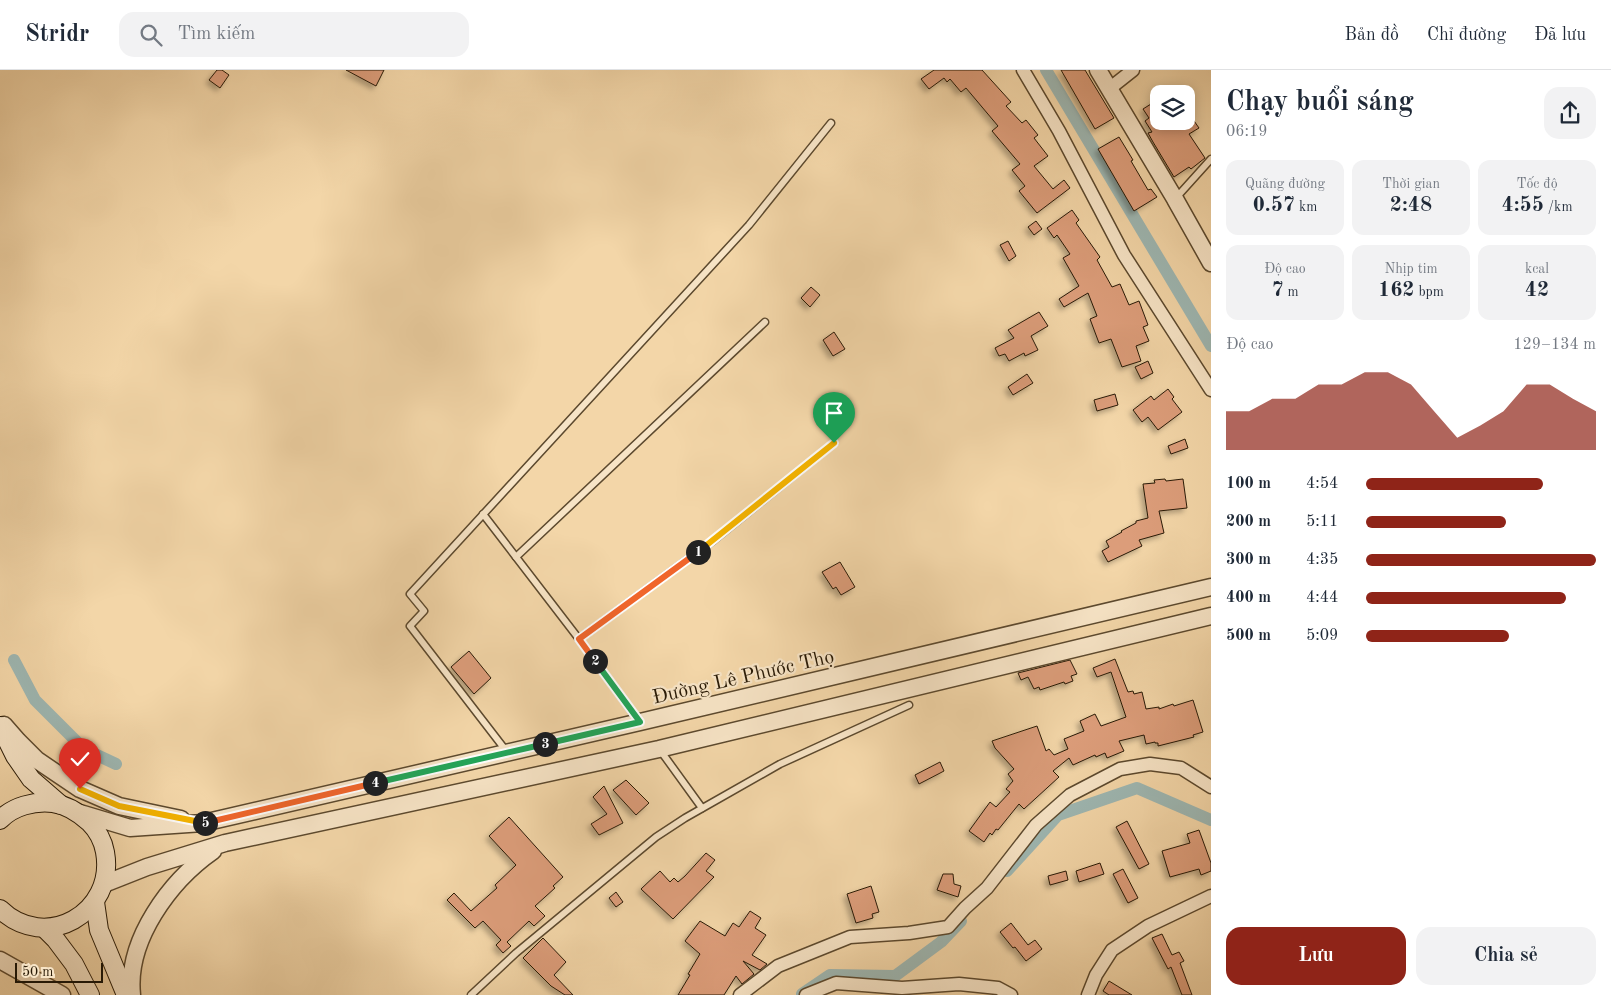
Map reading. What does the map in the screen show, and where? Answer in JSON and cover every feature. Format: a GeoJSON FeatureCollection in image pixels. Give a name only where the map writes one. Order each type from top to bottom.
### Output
{"type":"FeatureCollection","features":[{"type":"Feature","properties":{"kind":"main road"},"geometry":{"type":"LineString","coordinates":[[0,726],[15,756],[31,778],[61,804],[80,813],[94,827],[104,844],[107,864],[104,884],[95,902],[81,916],[64,925],[44,928],[25,925],[3,915]]}},
{"type":"Feature","properties":{"kind":"main road"},"geometry":{"type":"LineString","coordinates":[[0,820],[21,806],[41,802],[61,804]]}},
{"type":"Feature","properties":{"kind":"main road"},"geometry":{"type":"LineString","coordinates":[[95,902],[99,930],[126,995]]}},
{"type":"Feature","properties":{"kind":"main road"},"geometry":{"type":"LineString","coordinates":[[44,928],[56,940],[74,964],[90,995]]}},
{"type":"Feature","properties":{"kind":"street"},"geometry":{"type":"LineString","coordinates":[[1023,70],[1059,130],[1124,255],[1211,390]]}},
{"type":"Feature","properties":{"kind":"street"},"geometry":{"type":"LineString","coordinates":[[1098,70],[1211,263]]}},
{"type":"Feature","properties":{"kind":"street"},"geometry":{"type":"LineString","coordinates":[[1109,90],[1133,70]]}},
{"type":"Feature","properties":{"kind":"street","name":"Đường Lê Phước Thọ"},"geometry":{"type":"LineString","coordinates":[[80,813],[130,828],[203,823],[1211,587]]}},
{"type":"Feature","properties":{"kind":"street"},"geometry":{"type":"LineString","coordinates":[[104,884],[146,867],[226,843],[659,749],[1211,616]]}},
{"type":"Feature","properties":{"kind":"street"},"geometry":{"type":"LineString","coordinates":[[0,720],[37,760],[80,789],[119,806],[203,823]]}},
{"type":"Feature","properties":{"kind":"street"},"geometry":{"type":"LineString","coordinates":[[740,995],[778,966],[850,937],[909,933],[948,927],[987,888],[1036,825],[1070,795],[1120,769],[1150,764],[1181,768],[1211,787]]}},
{"type":"Feature","properties":{"kind":"street"},"geometry":{"type":"LineString","coordinates":[[132,995],[131,984],[134,960],[145,930],[158,907],[200,860],[226,843]]}},
{"type":"Feature","properties":{"kind":"street"},"geometry":{"type":"LineString","coordinates":[[1088,995],[1096,975],[1112,950],[1148,926],[1211,896]]}},
{"type":"Feature","properties":{"kind":"street"},"geometry":{"type":"LineString","coordinates":[[0,960],[62,995]]}},
{"type":"Feature","properties":{"kind":"street"},"geometry":{"type":"LineString","coordinates":[[806,995],[836,983],[902,988],[958,984],[998,988],[1011,995]]}},
{"type":"Feature","properties":{"kind":"lane"},"geometry":{"type":"LineString","coordinates":[[507,752],[410,626],[424,611],[410,594],[749,225],[832,123]]}},
{"type":"Feature","properties":{"kind":"lane"},"geometry":{"type":"LineString","coordinates":[[1175,199],[1211,159]]}},
{"type":"Feature","properties":{"kind":"lane"},"geometry":{"type":"LineString","coordinates":[[516,557],[765,322]]}},
{"type":"Feature","properties":{"kind":"lane"},"geometry":{"type":"LineString","coordinates":[[579,639],[714,540],[834,443]]}},
{"type":"Feature","properties":{"kind":"lane"},"geometry":{"type":"LineString","coordinates":[[483,514],[640,722]]}},
{"type":"Feature","properties":{"kind":"lane"},"geometry":{"type":"LineString","coordinates":[[471,995],[516,953],[656,837],[702,808],[780,764],[909,706]]}},
{"type":"Feature","properties":{"kind":"lane"},"geometry":{"type":"LineString","coordinates":[[659,749],[702,808]]}},
{"type":"Feature","properties":{"kind":"building"},"geometry":{"type":"Polygon","coordinates":[[[217,70],[222,70],[229,75],[220,88],[209,80],[217,70]]]}},
{"type":"Feature","properties":{"kind":"building"},"geometry":{"type":"Polygon","coordinates":[[[346,70],[384,70],[376,86],[346,70]]]}},
{"type":"Feature","properties":{"kind":"building"},"geometry":{"type":"Polygon","coordinates":[[[934,70],[982,70],[1011,102],[1006,106],[1022,123],[1026,120],[1038,135],[1034,138],[1048,156],[1034,166],[1053,189],[1064,180],[1070,188],[1037,213],[1019,191],[1025,186],[1012,170],[1020,164],[992,131],[998,126],[966,88],[961,92],[950,79],[947,82],[944,78],[929,89],[921,79],[934,70]]]}},
{"type":"Feature","properties":{"kind":"building"},"geometry":{"type":"Polygon","coordinates":[[[1061,70],[1085,70],[1114,118],[1095,129],[1061,70]]]}},
{"type":"Feature","properties":{"kind":"building"},"geometry":{"type":"Polygon","coordinates":[[[1150,105],[1150,129],[1145,121],[1149,118],[1143,109],[1150,105]]]}},
{"type":"Feature","properties":{"kind":"building"},"geometry":{"type":"Polygon","coordinates":[[[1195,122],[1199,128],[1189,134],[1205,158],[1191,169],[1189,167],[1174,177],[1148,133],[1152,132],[1151,130],[1195,130],[1195,122]]]}},
{"type":"Feature","properties":{"kind":"building"},"geometry":{"type":"Polygon","coordinates":[[[1119,137],[1148,190],[1151,189],[1157,197],[1134,211],[1098,149],[1119,137]]]}},
{"type":"Feature","properties":{"kind":"building"},"geometry":{"type":"Polygon","coordinates":[[[1072,210],[1079,220],[1076,223],[1100,257],[1097,260],[1112,287],[1120,284],[1129,305],[1139,301],[1148,325],[1143,327],[1149,341],[1136,346],[1141,361],[1122,367],[1111,339],[1099,343],[1090,319],[1097,316],[1088,293],[1064,307],[1059,299],[1079,286],[1063,258],[1070,254],[1057,235],[1054,238],[1047,228],[1072,210]]]}},
{"type":"Feature","properties":{"kind":"building"},"geometry":{"type":"Polygon","coordinates":[[[1036,221],[1042,229],[1034,235],[1028,227],[1036,221]]]}},
{"type":"Feature","properties":{"kind":"building"},"geometry":{"type":"Polygon","coordinates":[[[1008,241],[1016,256],[1009,261],[1000,245],[1008,241]]]}},
{"type":"Feature","properties":{"kind":"building"},"geometry":{"type":"Polygon","coordinates":[[[811,287],[820,295],[810,307],[801,298],[811,287]]]}},
{"type":"Feature","properties":{"kind":"building"},"geometry":{"type":"Polygon","coordinates":[[[1039,312],[1048,326],[1031,336],[1038,350],[1025,356],[1024,353],[1009,361],[1005,354],[999,356],[995,348],[1014,338],[1008,330],[1039,312]]]}},
{"type":"Feature","properties":{"kind":"building"},"geometry":{"type":"Polygon","coordinates":[[[834,332],[845,349],[833,356],[823,340],[834,332]]]}},
{"type":"Feature","properties":{"kind":"building"},"geometry":{"type":"Polygon","coordinates":[[[1148,361],[1153,373],[1141,379],[1135,367],[1148,361]]]}},
{"type":"Feature","properties":{"kind":"building"},"geometry":{"type":"Polygon","coordinates":[[[1027,374],[1033,383],[1013,395],[1008,387],[1027,374]]]}},
{"type":"Feature","properties":{"kind":"building"},"geometry":{"type":"Polygon","coordinates":[[[1168,389],[1174,397],[1172,399],[1182,412],[1158,430],[1148,417],[1142,422],[1133,410],[1151,396],[1154,400],[1168,389]]]}},
{"type":"Feature","properties":{"kind":"building"},"geometry":{"type":"Polygon","coordinates":[[[1115,394],[1118,405],[1097,411],[1094,400],[1115,394]]]}},
{"type":"Feature","properties":{"kind":"building"},"geometry":{"type":"Polygon","coordinates":[[[1185,439],[1188,448],[1171,454],[1168,446],[1185,439]]]}},
{"type":"Feature","properties":{"kind":"building"},"geometry":{"type":"Polygon","coordinates":[[[1165,479],[1166,481],[1183,479],[1187,508],[1159,511],[1164,533],[1139,540],[1142,546],[1108,562],[1102,551],[1109,547],[1106,541],[1136,523],[1136,521],[1148,518],[1143,484],[1155,483],[1154,480],[1165,479]]]}},
{"type":"Feature","properties":{"kind":"building"},"geometry":{"type":"Polygon","coordinates":[[[840,562],[855,587],[841,595],[836,587],[833,589],[822,572],[840,562]]]}},
{"type":"Feature","properties":{"kind":"building"},"geometry":{"type":"Polygon","coordinates":[[[469,651],[491,678],[474,694],[451,667],[469,651]]]}},
{"type":"Feature","properties":{"kind":"building"},"geometry":{"type":"Polygon","coordinates":[[[1115,659],[1128,692],[1133,691],[1134,694],[1142,692],[1146,709],[1159,707],[1159,709],[1193,700],[1203,732],[1193,735],[1194,737],[1158,746],[1158,743],[1155,742],[1146,744],[1144,735],[1119,741],[1124,751],[1107,758],[1105,753],[1096,757],[1095,755],[1073,765],[1069,758],[1053,771],[1059,777],[1024,809],[1019,804],[998,830],[996,829],[992,835],[990,833],[984,842],[969,831],[990,802],[996,807],[1010,792],[1006,789],[1013,781],[1008,774],[1014,769],[995,748],[992,741],[1037,726],[1046,751],[1049,749],[1054,755],[1068,749],[1064,739],[1084,731],[1080,721],[1095,714],[1101,726],[1126,717],[1111,672],[1097,677],[1093,668],[1115,659]]]}},
{"type":"Feature","properties":{"kind":"building"},"geometry":{"type":"Polygon","coordinates":[[[1070,660],[1077,674],[1071,676],[1073,681],[1065,684],[1064,682],[1040,690],[1039,687],[1034,689],[1028,677],[1021,680],[1018,673],[1070,660]]]}},
{"type":"Feature","properties":{"kind":"building"},"geometry":{"type":"Polygon","coordinates":[[[940,762],[944,771],[919,784],[915,775],[940,762]]]}},
{"type":"Feature","properties":{"kind":"building"},"geometry":{"type":"Polygon","coordinates":[[[626,780],[649,803],[636,815],[613,790],[626,780]]]}},
{"type":"Feature","properties":{"kind":"building"},"geometry":{"type":"Polygon","coordinates":[[[604,786],[623,823],[599,835],[591,824],[607,814],[593,797],[604,786]]]}},
{"type":"Feature","properties":{"kind":"building"},"geometry":{"type":"Polygon","coordinates":[[[509,817],[563,877],[553,886],[555,888],[535,906],[545,916],[534,926],[529,921],[507,942],[511,946],[503,953],[496,945],[501,940],[483,921],[475,928],[447,900],[454,893],[471,911],[497,888],[495,885],[516,865],[489,836],[509,817]]]}},
{"type":"Feature","properties":{"kind":"building"},"geometry":{"type":"Polygon","coordinates":[[[1127,821],[1149,864],[1139,869],[1116,827],[1127,821]]]}},
{"type":"Feature","properties":{"kind":"building"},"geometry":{"type":"Polygon","coordinates":[[[1199,830],[1211,863],[1211,871],[1201,875],[1199,869],[1170,877],[1162,851],[1190,843],[1187,834],[1199,830]]]}},
{"type":"Feature","properties":{"kind":"building"},"geometry":{"type":"Polygon","coordinates":[[[706,853],[715,860],[706,871],[714,877],[673,919],[641,889],[660,871],[670,882],[674,878],[678,882],[706,853]]]}},
{"type":"Feature","properties":{"kind":"building"},"geometry":{"type":"Polygon","coordinates":[[[1100,863],[1104,874],[1079,882],[1076,871],[1100,863]]]}},
{"type":"Feature","properties":{"kind":"building"},"geometry":{"type":"Polygon","coordinates":[[[1123,869],[1138,898],[1128,903],[1113,874],[1123,869]]]}},
{"type":"Feature","properties":{"kind":"building"},"geometry":{"type":"Polygon","coordinates":[[[1066,871],[1068,880],[1050,885],[1048,876],[1066,871]]]}},
{"type":"Feature","properties":{"kind":"building"},"geometry":{"type":"Polygon","coordinates":[[[943,874],[953,874],[954,884],[961,886],[958,897],[937,890],[943,874]]]}},
{"type":"Feature","properties":{"kind":"building"},"geometry":{"type":"Polygon","coordinates":[[[871,886],[879,912],[872,914],[873,918],[856,923],[847,894],[871,886]]]}},
{"type":"Feature","properties":{"kind":"building"},"geometry":{"type":"Polygon","coordinates":[[[616,892],[623,902],[616,907],[609,898],[616,892]]]}},
{"type":"Feature","properties":{"kind":"building"},"geometry":{"type":"Polygon","coordinates":[[[750,911],[761,918],[755,928],[766,935],[752,955],[767,964],[760,970],[743,961],[754,974],[742,984],[736,976],[724,995],[678,995],[700,954],[685,941],[700,921],[725,936],[733,923],[739,927],[750,911]]]}},
{"type":"Feature","properties":{"kind":"building"},"geometry":{"type":"Polygon","coordinates":[[[1011,923],[1028,945],[1035,940],[1042,949],[1026,961],[1000,932],[1011,923]]]}},
{"type":"Feature","properties":{"kind":"building"},"geometry":{"type":"Polygon","coordinates":[[[1162,934],[1172,955],[1179,952],[1184,961],[1180,963],[1192,995],[1182,995],[1171,967],[1168,969],[1152,938],[1162,934]]]}},
{"type":"Feature","properties":{"kind":"building"},"geometry":{"type":"Polygon","coordinates":[[[543,938],[566,962],[554,975],[573,995],[565,995],[551,986],[523,958],[543,938]]]}},
{"type":"Feature","properties":{"kind":"building"},"geometry":{"type":"Polygon","coordinates":[[[1109,981],[1132,995],[1109,995],[1103,991],[1109,981]]]}},
{"type":"Feature","properties":{"kind":"waterway"},"geometry":{"type":"LineString","coordinates":[[1046,70],[1211,346]]}},
{"type":"Feature","properties":{"kind":"waterway"},"geometry":{"type":"LineString","coordinates":[[14,660],[35,700],[84,749],[116,764]]}},
{"type":"Feature","properties":{"kind":"waterway"},"geometry":{"type":"LineString","coordinates":[[1007,871],[1058,815],[1137,788],[1211,820]]}},
{"type":"Feature","properties":{"kind":"waterway"},"geometry":{"type":"LineString","coordinates":[[802,994],[830,975],[895,976],[941,942],[961,921]]}},
{"type":"Feature","properties":{"kind":"route"},"geometry":{"type":"LineString","coordinates":[[80,789],[119,806],[203,823],[640,722],[579,639],[714,540],[834,443]]}}]}
